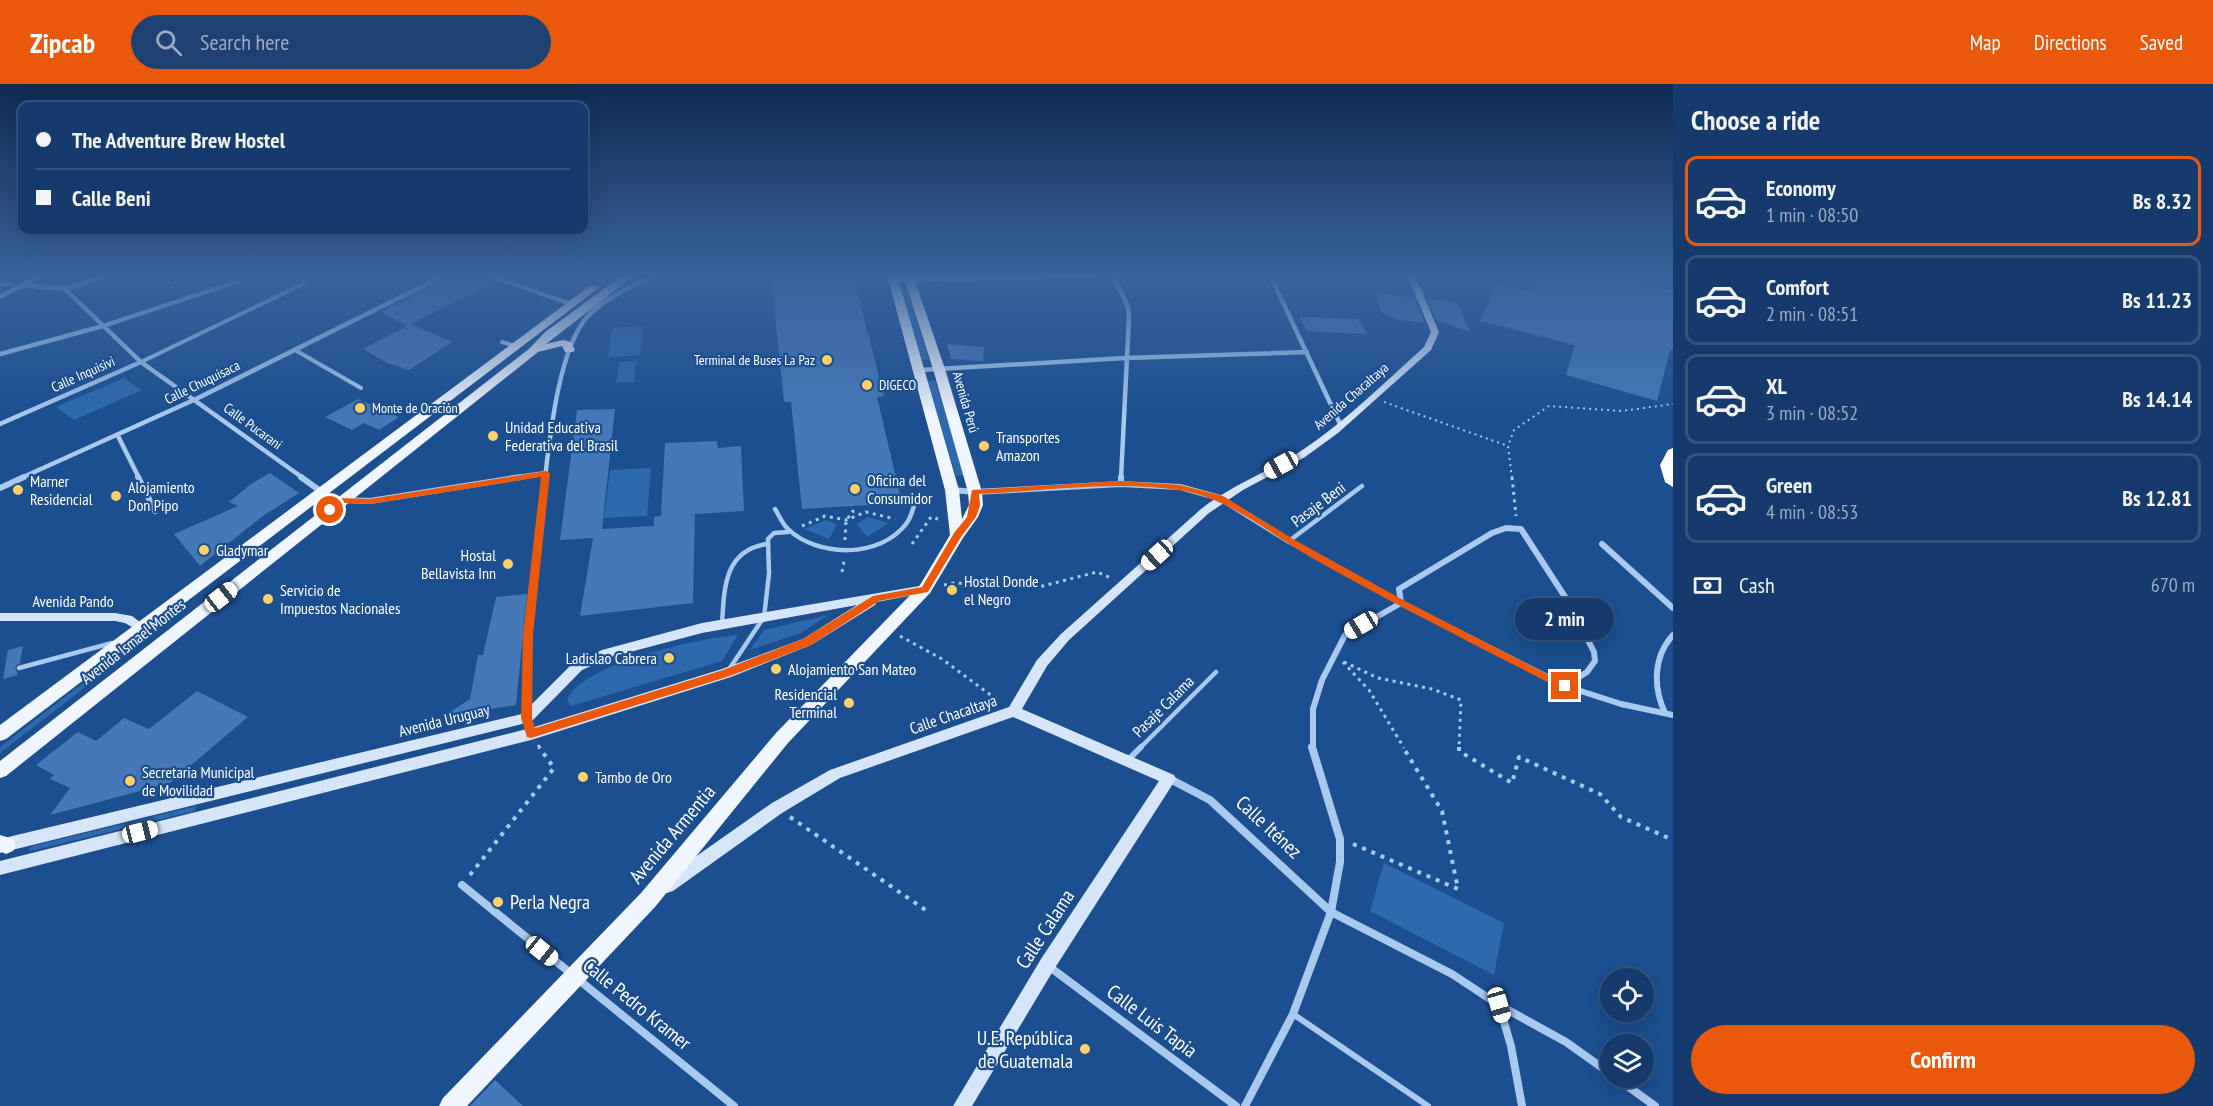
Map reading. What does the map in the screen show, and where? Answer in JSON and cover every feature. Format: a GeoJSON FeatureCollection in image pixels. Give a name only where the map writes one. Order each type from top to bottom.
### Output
{"type":"FeatureCollection","features":[{"type":"Feature","properties":{"kind":"highway"},"geometry":{"type":"LineString","coordinates":[[1673,453],[1668,465],[1673,482]]}},
{"type":"Feature","properties":{"kind":"main road","name":"Avenida Ismael Montes"},"geometry":{"type":"LineString","coordinates":[[0,734],[547,323]]}},
{"type":"Feature","properties":{"kind":"main road","name":"Avenida Ismael Montes"},"geometry":{"type":"LineString","coordinates":[[0,771],[534,350],[549,333],[563,323]]}},
{"type":"Feature","properties":{"kind":"main road"},"geometry":{"type":"LineString","coordinates":[[534,350],[577,323]]}},
{"type":"Feature","properties":{"kind":"main road"},"geometry":{"type":"LineString","coordinates":[[906,323],[952,490],[957,535]]}},
{"type":"Feature","properties":{"kind":"main road","name":"Avenida Perú"},"geometry":{"type":"LineString","coordinates":[[924,323],[975,492],[976,506],[925,590]]}},
{"type":"Feature","properties":{"kind":"main road"},"geometry":{"type":"LineString","coordinates":[[516,346],[534,350],[563,343],[567,344],[568,350]]}},
{"type":"Feature","properties":{"kind":"main road"},"geometry":{"type":"LineString","coordinates":[[323,493],[343,500]]}},
{"type":"Feature","properties":{"kind":"main road","name":"Avenida Armentia"},"geometry":{"type":"LineString","coordinates":[[451,1106],[648,900],[782,738],[889,630],[925,590]]}},
{"type":"Feature","properties":{"kind":"main road"},"geometry":{"type":"LineString","coordinates":[[85,704],[91,690],[144,646],[146,636],[142,628]]}},
{"type":"Feature","properties":{"kind":"street","name":"Calle Pucarani"},"geometry":{"type":"LineString","coordinates":[[100,323],[141,362],[196,399],[323,493]]}},
{"type":"Feature","properties":{"kind":"street","name":"Calle Chuquisaca"},"geometry":{"type":"LineString","coordinates":[[0,488],[118,436],[350,323]]}},
{"type":"Feature","properties":{"kind":"street"},"geometry":{"type":"LineString","coordinates":[[531,734],[526,718],[528,635],[546,473],[568,350],[584,323]]}},
{"type":"Feature","properties":{"kind":"street"},"geometry":{"type":"LineString","coordinates":[[1121,484],[1127,323]]}},
{"type":"Feature","properties":{"kind":"street"},"geometry":{"type":"LineString","coordinates":[[1293,323],[1341,426]]}},
{"type":"Feature","properties":{"kind":"street","name":"Avenida Chacaltaya"},"geometry":{"type":"LineString","coordinates":[[1220,498],[1302,454],[1341,426],[1428,348],[1433,340],[1432,323]]}},
{"type":"Feature","properties":{"kind":"street"},"geometry":{"type":"LineString","coordinates":[[0,354],[103,326]]}},
{"type":"Feature","properties":{"kind":"street"},"geometry":{"type":"LineString","coordinates":[[920,370],[1125,357],[1307,352]]}},
{"type":"Feature","properties":{"kind":"street","name":"Calle Inquisivi"},"geometry":{"type":"LineString","coordinates":[[0,424],[141,362]]}},
{"type":"Feature","properties":{"kind":"street"},"geometry":{"type":"LineString","coordinates":[[118,436],[154,511]]}},
{"type":"Feature","properties":{"kind":"street"},"geometry":{"type":"LineString","coordinates":[[343,500],[370,501],[546,473]]}},
{"type":"Feature","properties":{"kind":"street"},"geometry":{"type":"LineString","coordinates":[[952,490],[975,492],[1121,484],[1180,487],[1220,498],[1289,541],[1401,603],[1565,686],[1620,704],[1673,715]]}},
{"type":"Feature","properties":{"kind":"street","name":"Calle Chacaltaya"},"geometry":{"type":"LineString","coordinates":[[648,900],[777,808],[835,774],[1014,711],[1042,663],[1065,637],[1220,498]]}},
{"type":"Feature","properties":{"kind":"street"},"geometry":{"type":"LineString","coordinates":[[1401,603],[1399,589],[1413,579],[1492,533],[1506,528],[1521,529],[1569,603],[1594,652],[1595,661],[1587,672],[1565,686]]}},
{"type":"Feature","properties":{"kind":"street"},"geometry":{"type":"LineString","coordinates":[[1602,544],[1673,608]]}},
{"type":"Feature","properties":{"kind":"street"},"geometry":{"type":"LineString","coordinates":[[526,718],[577,667],[607,652],[722,625],[925,590]]}},
{"type":"Feature","properties":{"kind":"street"},"geometry":{"type":"LineString","coordinates":[[5,844],[4,867],[531,734],[726,673],[807,642],[877,598]]}},
{"type":"Feature","properties":{"kind":"street"},"geometry":{"type":"LineString","coordinates":[[1245,1106],[1293,1014],[1330,912],[1340,862],[1340,839],[1312,745],[1313,708],[1326,672],[1345,635],[1401,603]]}},
{"type":"Feature","properties":{"kind":"street","name":"Avenida Pando"},"geometry":{"type":"LineString","coordinates":[[0,617],[115,617],[129,619],[142,628]]}},
{"type":"Feature","properties":{"kind":"street"},"geometry":{"type":"LineString","coordinates":[[1665,713],[1656,691],[1659,665],[1668,640],[1673,635]]}},
{"type":"Feature","properties":{"kind":"street","name":"Calle Iténez"},"geometry":{"type":"LineString","coordinates":[[1014,711],[1128,760],[1210,800],[1330,912],[1452,974],[1499,1005],[1566,1042],[1600,1066]]}},
{"type":"Feature","properties":{"kind":"street","name":"Avenida Uruguay"},"geometry":{"type":"LineString","coordinates":[[5,844],[526,718]]}},
{"type":"Feature","properties":{"kind":"street"},"geometry":{"type":"LineString","coordinates":[[345,781],[346,762]]}},
{"type":"Feature","properties":{"kind":"street","name":"Calle Calama"},"geometry":{"type":"LineString","coordinates":[[962,1106],[1047,965],[1169,779]]}},
{"type":"Feature","properties":{"kind":"street"},"geometry":{"type":"LineString","coordinates":[[205,815],[209,795]]}},
{"type":"Feature","properties":{"kind":"street","name":"Calle Pedro Kramer"},"geometry":{"type":"LineString","coordinates":[[462,885],[734,1106]]}},
{"type":"Feature","properties":{"kind":"street","name":"Calle Luis Tapia"},"geometry":{"type":"LineString","coordinates":[[1047,965],[1236,1106]]}},
{"type":"Feature","properties":{"kind":"street"},"geometry":{"type":"LineString","coordinates":[[1499,1005],[1511,1046],[1522,1106]]}},
{"type":"Feature","properties":{"kind":"street"},"geometry":{"type":"LineString","coordinates":[[1630,1088],[1655,1106]]}},
{"type":"Feature","properties":{"kind":"lane"},"geometry":{"type":"LineString","coordinates":[[103,326],[113,323]]}},
{"type":"Feature","properties":{"kind":"lane","name":"Calle Inquisivi"},"geometry":{"type":"LineString","coordinates":[[141,362],[223,323]]}},
{"type":"Feature","properties":{"kind":"lane"},"geometry":{"type":"LineString","coordinates":[[502,342],[516,346]]}},
{"type":"Feature","properties":{"kind":"lane"},"geometry":{"type":"LineString","coordinates":[[295,350],[361,388]]}},
{"type":"Feature","properties":{"kind":"lane","name":"Pasaje Beni"},"geometry":{"type":"LineString","coordinates":[[1289,541],[1362,486]]}},
{"type":"Feature","properties":{"kind":"lane"},"geometry":{"type":"LineString","coordinates":[[775,509],[778,521],[788,532],[805,542],[845,550],[863,548],[899,533],[913,517],[915,502]]}},
{"type":"Feature","properties":{"kind":"lane"},"geometry":{"type":"LineString","coordinates":[[726,673],[764,617],[769,574],[767,544],[770,535],[774,532],[788,532]]}},
{"type":"Feature","properties":{"kind":"lane"},"geometry":{"type":"LineString","coordinates":[[722,625],[728,574],[734,561],[747,548],[767,544]]}},
{"type":"Feature","properties":{"kind":"lane"},"geometry":{"type":"LineString","coordinates":[[19,668],[126,639]]}},
{"type":"Feature","properties":{"kind":"lane","name":"Pasaje Calama"},"geometry":{"type":"LineString","coordinates":[[1128,760],[1216,672]]}},
{"type":"Feature","properties":{"kind":"lane"},"geometry":{"type":"LineString","coordinates":[[1293,1014],[1428,1106]]}},
{"type":"Feature","properties":{"kind":"path"},"geometry":{"type":"LineString","coordinates":[[1371,397],[1508,447]]}},
{"type":"Feature","properties":{"kind":"path"},"geometry":{"type":"LineString","coordinates":[[1521,529],[1515,513],[1508,447],[1514,430],[1539,410],[1549,406],[1622,411],[1673,404]]}},
{"type":"Feature","properties":{"kind":"path"},"geometry":{"type":"LineString","coordinates":[[845,544],[846,520],[853,512],[852,506]]}},
{"type":"Feature","properties":{"kind":"path"},"geometry":{"type":"LineString","coordinates":[[798,527],[827,515],[846,520],[855,519],[866,512],[899,520]]}},
{"type":"Feature","properties":{"kind":"path"},"geometry":{"type":"LineString","coordinates":[[919,525],[912,544],[931,517],[937,518]]}},
{"type":"Feature","properties":{"kind":"path"},"geometry":{"type":"LineString","coordinates":[[843,572],[845,556]]}},
{"type":"Feature","properties":{"kind":"path"},"geometry":{"type":"LineString","coordinates":[[925,590],[954,583],[1043,586],[1097,572],[1125,584]]}},
{"type":"Feature","properties":{"kind":"path"},"geometry":{"type":"LineString","coordinates":[[889,630],[942,659],[1014,711]]}},
{"type":"Feature","properties":{"kind":"path"},"geometry":{"type":"LineString","coordinates":[[1340,839],[1458,889],[1442,812],[1369,690],[1341,661],[1378,678],[1432,689],[1461,700],[1460,751],[1512,783],[1519,757],[1600,794],[1621,817],[1673,840]]}},
{"type":"Feature","properties":{"kind":"path"},"geometry":{"type":"LineString","coordinates":[[462,885],[554,768],[531,734]]}},
{"type":"Feature","properties":{"kind":"path"},"geometry":{"type":"LineString","coordinates":[[777,808],[927,911]]}},
{"type":"Feature","properties":{"kind":"shaded area"},"geometry":{"type":"Polygon","coordinates":[[[909,323],[917,323],[929,359],[921,360],[909,323]]]}},
{"type":"Feature","properties":{"kind":"shaded area"},"geometry":{"type":"Polygon","coordinates":[[[643,326],[640,355],[608,357],[612,328],[643,326]]]}},
{"type":"Feature","properties":{"kind":"shaded area"},"geometry":{"type":"Polygon","coordinates":[[[636,361],[634,382],[616,383],[619,362],[636,361]]]}},
{"type":"Feature","properties":{"kind":"shaded area"},"geometry":{"type":"Polygon","coordinates":[[[124,378],[142,390],[74,420],[56,407],[124,378]]]}},
{"type":"Feature","properties":{"kind":"shaded area"},"geometry":{"type":"Polygon","coordinates":[[[935,380],[965,475],[956,476],[927,381],[935,380]]]}},
{"type":"Feature","properties":{"kind":"shaded area"},"geometry":{"type":"Polygon","coordinates":[[[651,468],[647,516],[604,518],[610,470],[651,468]]]}},
{"type":"Feature","properties":{"kind":"shaded area"},"geometry":{"type":"Polygon","coordinates":[[[868,517],[889,523],[867,537],[857,524],[868,517]]]}},
{"type":"Feature","properties":{"kind":"shaded area"},"geometry":{"type":"Polygon","coordinates":[[[826,520],[837,524],[829,539],[804,529],[826,520]]]}},
{"type":"Feature","properties":{"kind":"shaded area"},"geometry":{"type":"Polygon","coordinates":[[[828,615],[801,633],[750,650],[764,630],[828,615]]]}},
{"type":"Feature","properties":{"kind":"shaded area"},"geometry":{"type":"Polygon","coordinates":[[[738,635],[722,661],[571,706],[567,700],[577,687],[618,664],[671,647],[738,635]]]}},
{"type":"Feature","properties":{"kind":"shaded area"},"geometry":{"type":"Polygon","coordinates":[[[100,670],[105,672],[0,753],[0,747],[100,670]]]}},
{"type":"Feature","properties":{"kind":"shaded area"},"geometry":{"type":"Polygon","coordinates":[[[196,806],[195,811],[31,851],[28,849],[33,846],[196,806]]]}},
{"type":"Feature","properties":{"kind":"shaded area"},"geometry":{"type":"Polygon","coordinates":[[[1384,863],[1504,923],[1494,975],[1370,911],[1384,863]]]}},
{"type":"Feature","properties":{"kind":"building"},"geometry":{"type":"Polygon","coordinates":[[[401,323],[414,323],[411,324],[452,342],[409,370],[387,363],[363,349],[407,326],[401,323]]]}},
{"type":"Feature","properties":{"kind":"building","name":"Terminal de Buses La Paz"},"geometry":{"type":"Polygon","coordinates":[[[776,323],[865,323],[884,396],[877,397],[902,503],[802,509],[791,402],[784,402],[776,323]]]}},
{"type":"Feature","properties":{"kind":"building"},"geometry":{"type":"Polygon","coordinates":[[[1302,323],[1360,323],[1367,334],[1307,331],[1302,323]]]}},
{"type":"Feature","properties":{"kind":"building"},"geometry":{"type":"Polygon","coordinates":[[[1444,323],[1466,323],[1470,332],[1444,323]]]}},
{"type":"Feature","properties":{"kind":"building"},"geometry":{"type":"Polygon","coordinates":[[[1487,323],[1673,323],[1673,350],[1670,350],[1657,401],[1566,375],[1575,345],[1487,323]]]}},
{"type":"Feature","properties":{"kind":"building"},"geometry":{"type":"Polygon","coordinates":[[[947,344],[984,347],[983,361],[951,359],[947,344]]]}},
{"type":"Feature","properties":{"kind":"building","name":"Monte de Oración"},"geometry":{"type":"Polygon","coordinates":[[[358,399],[399,417],[379,430],[364,423],[352,430],[325,417],[358,399]]]}},
{"type":"Feature","properties":{"kind":"building"},"geometry":{"type":"Polygon","coordinates":[[[615,409],[602,529],[654,526],[654,517],[661,516],[665,443],[717,441],[718,448],[741,446],[744,511],[695,514],[693,603],[580,616],[593,538],[560,540],[577,410],[615,409]]]}},
{"type":"Feature","properties":{"kind":"building"},"geometry":{"type":"Polygon","coordinates":[[[270,473],[299,493],[263,516],[200,566],[174,534],[238,506],[229,502],[251,484],[270,473]]]}},
{"type":"Feature","properties":{"kind":"building"},"geometry":{"type":"Polygon","coordinates":[[[527,594],[516,705],[444,716],[470,699],[478,655],[483,655],[496,597],[527,594]]]}},
{"type":"Feature","properties":{"kind":"building"},"geometry":{"type":"Polygon","coordinates":[[[23,646],[20,663],[15,667],[18,675],[3,679],[8,650],[23,646]]]}},
{"type":"Feature","properties":{"kind":"building"},"geometry":{"type":"Polygon","coordinates":[[[197,691],[248,717],[170,783],[50,815],[70,788],[50,779],[54,775],[36,765],[78,732],[96,741],[124,718],[149,729],[197,691]]]}},
{"type":"Feature","properties":{"kind":"building"},"geometry":{"type":"Polygon","coordinates":[[[495,1080],[523,1106],[470,1106],[495,1080]]]}},
{"type":"Feature","properties":{"kind":"place","name":"Terminal de Buses La Paz"},"geometry":{"type":"Point","coordinates":[827,360]}},
{"type":"Feature","properties":{"kind":"place","name":"DIGECO"},"geometry":{"type":"Point","coordinates":[867,385]}},
{"type":"Feature","properties":{"kind":"place","name":"Monte de Oración"},"geometry":{"type":"Point","coordinates":[360,408]}},
{"type":"Feature","properties":{"kind":"place","name":"Unidad Educativa Federativa del Brasil"},"geometry":{"type":"Point","coordinates":[493,436]}},
{"type":"Feature","properties":{"kind":"place","name":"Transportes Amazon"},"geometry":{"type":"Point","coordinates":[984,446]}},
{"type":"Feature","properties":{"kind":"place","name":"Oficina del Consumidor"},"geometry":{"type":"Point","coordinates":[855,489]}},
{"type":"Feature","properties":{"kind":"place","name":"Marner Residencial"},"geometry":{"type":"Point","coordinates":[18,490]}},
{"type":"Feature","properties":{"kind":"place","name":"Alojamiento Don Pipo"},"geometry":{"type":"Point","coordinates":[116,496]}},
{"type":"Feature","properties":{"kind":"place","name":"Gladymar"},"geometry":{"type":"Point","coordinates":[204,550]}},
{"type":"Feature","properties":{"kind":"place","name":"Hostal Bellavista Inn"},"geometry":{"type":"Point","coordinates":[508,564]}},
{"type":"Feature","properties":{"kind":"place","name":"Hostal Donde el Negro"},"geometry":{"type":"Point","coordinates":[952,590]}},
{"type":"Feature","properties":{"kind":"place","name":"Servicio de Impuestos Nacionales"},"geometry":{"type":"Point","coordinates":[268,599]}},
{"type":"Feature","properties":{"kind":"place","name":"Ladislao Cabrera"},"geometry":{"type":"Point","coordinates":[669,658]}},
{"type":"Feature","properties":{"kind":"place","name":"Alojamiento San Mateo"},"geometry":{"type":"Point","coordinates":[776,669]}},
{"type":"Feature","properties":{"kind":"place","name":"Residencial Terminal"},"geometry":{"type":"Point","coordinates":[849,703]}},
{"type":"Feature","properties":{"kind":"place","name":"Tambo de Oro"},"geometry":{"type":"Point","coordinates":[583,777]}},
{"type":"Feature","properties":{"kind":"place","name":"Secretaria Municipal de Movilidad"},"geometry":{"type":"Point","coordinates":[130,781]}},
{"type":"Feature","properties":{"kind":"place","name":"Perla Negra"},"geometry":{"type":"Point","coordinates":[498,902]}},
{"type":"Feature","properties":{"kind":"place","name":"U.E. República de Guatemala"},"geometry":{"type":"Point","coordinates":[1085,1049]}},
{"type":"Feature","properties":{"kind":"route"},"geometry":{"type":"LineString","coordinates":[[330,510],[343,500],[370,501],[546,473],[528,635],[526,718],[531,734],[726,673],[807,642],[877,598],[925,590],[957,535],[971,517],[976,506],[975,492],[1121,484],[1180,487],[1220,498],[1289,541],[1401,603],[1565,686]]}}]}
